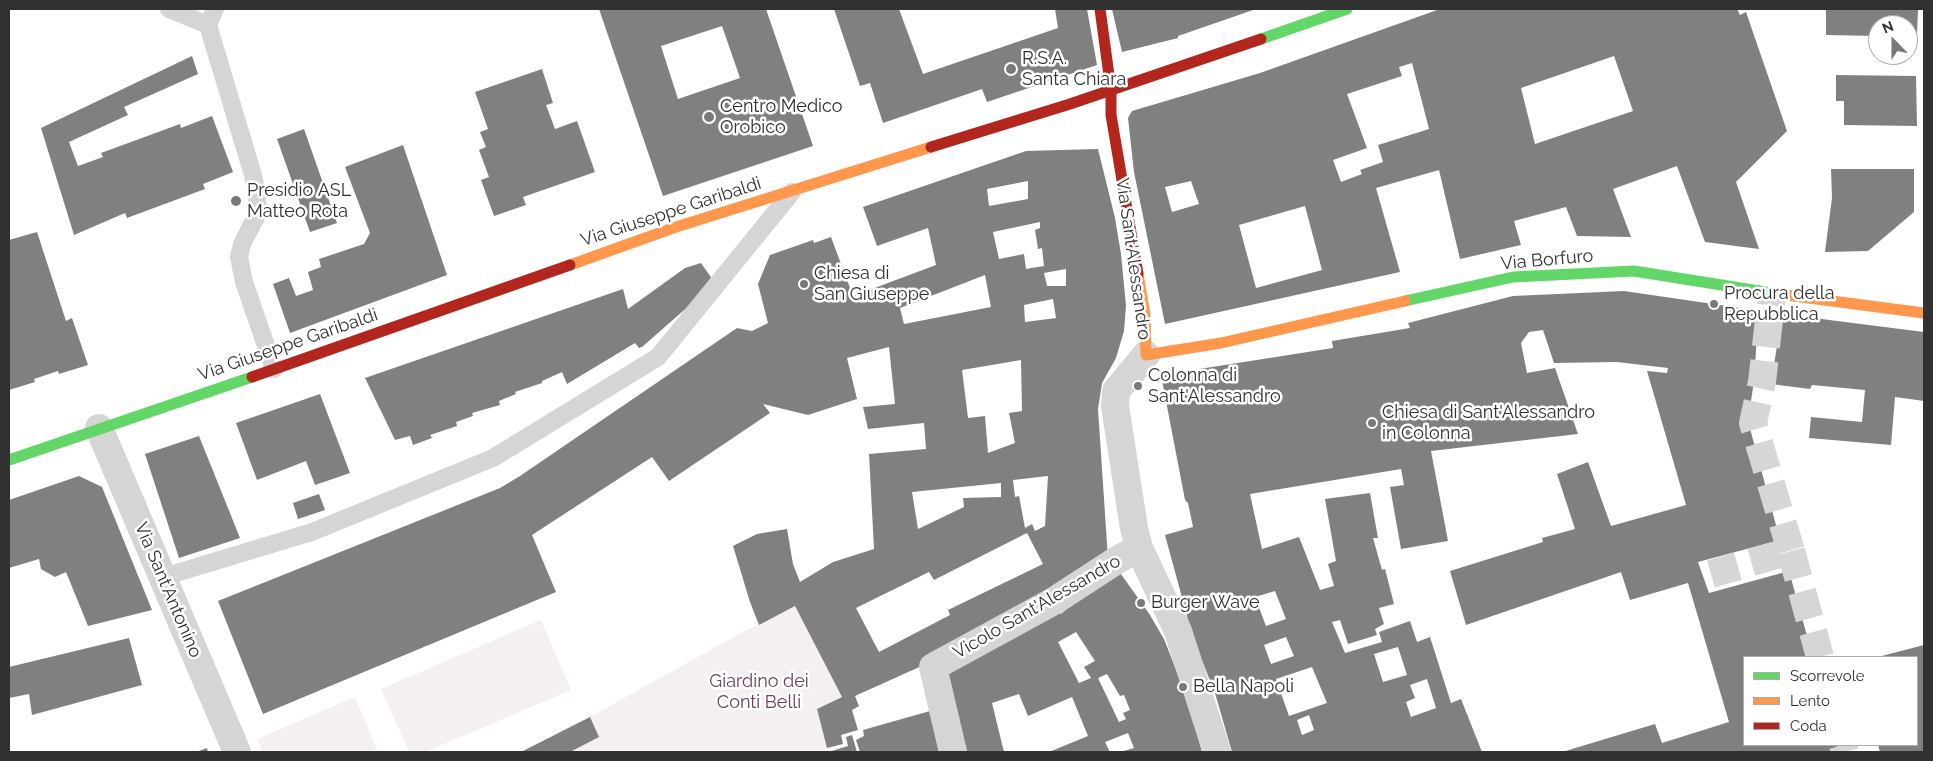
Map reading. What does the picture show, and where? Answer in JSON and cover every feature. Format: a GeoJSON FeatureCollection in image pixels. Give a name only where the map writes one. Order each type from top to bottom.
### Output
{"type":"FeatureCollection","features":[{"type":"Feature","properties":{"kind":"street","name":"Via Sant'Alessandro"},"geometry":{"type":"LineString","coordinates":[[1100,9],[1111,90],[1111,115],[1146,315],[1146,354],[1116,391],[1115,406],[1134,528],[1139,548],[1178,631],[1216,752]]}},
{"type":"Feature","properties":{"kind":"street","name":"Via Giuseppe Garibaldi"},"geometry":{"type":"LineString","coordinates":[[9,460],[274,370],[676,227],[1111,90],[1347,9]]}},
{"type":"Feature","properties":{"kind":"street","name":"Via Borfuro"},"geometry":{"type":"LineString","coordinates":[[1146,354],[1221,343],[1523,276],[1634,271],[1772,293],[1924,313]]}},
{"type":"Feature","properties":{"kind":"street","name":"Via Sant'Antonino"},"geometry":{"type":"LineString","coordinates":[[99,428],[237,752]]}},
{"type":"Feature","properties":{"kind":"street","name":"Vicolo Sant'Alessandro"},"geometry":{"type":"LineString","coordinates":[[953,752],[933,667],[1054,601],[1139,548]]}},
{"type":"Feature","properties":{"kind":"lane"},"geometry":{"type":"LineString","coordinates":[[169,9],[208,26]]}},
{"type":"Feature","properties":{"kind":"lane"},"geometry":{"type":"LineString","coordinates":[[215,9],[208,26],[256,189],[258,213],[242,244],[239,257],[244,282],[274,370]]}},
{"type":"Feature","properties":{"kind":"lane"},"geometry":{"type":"LineString","coordinates":[[166,583],[312,532],[493,458],[658,358],[793,190]]}},
{"type":"Feature","properties":{"kind":"green space","name":"Giardino dei Conti Belli"},"geometry":{"type":"Polygon","coordinates":[[[795,606],[842,697],[817,709],[827,748],[824,749],[825,752],[521,752],[590,717],[741,633],[795,606]]]}},
{"type":"Feature","properties":{"kind":"green space"},"geometry":{"type":"Polygon","coordinates":[[[541,620],[571,690],[425,752],[409,752],[381,689],[541,620]]]}},
{"type":"Feature","properties":{"kind":"green space"},"geometry":{"type":"Polygon","coordinates":[[[355,697],[377,749],[370,752],[263,752],[257,739],[355,697]]]}},
{"type":"Feature","properties":{"kind":"building"},"geometry":{"type":"Polygon","coordinates":[[[599,9],[766,9],[813,146],[663,196],[599,9]],[[722,26],[661,46],[678,99],[740,78],[722,26]]]}},
{"type":"Feature","properties":{"kind":"building","name":"R.S.A. Santa Chiara"},"geometry":{"type":"Polygon","coordinates":[[[834,9],[899,9],[923,74],[1058,28],[1055,9],[1087,9],[1097,65],[987,102],[982,89],[883,123],[870,83],[860,86],[834,9]]]}},
{"type":"Feature","properties":{"kind":"building"},"geometry":{"type":"Polygon","coordinates":[[[1112,9],[1256,9],[1178,36],[1178,38],[1122,52],[1112,9]]]}},
{"type":"Feature","properties":{"kind":"building"},"geometry":{"type":"Polygon","coordinates":[[[1440,9],[1737,9],[1740,15],[1746,12],[1787,131],[1736,182],[1759,249],[1705,242],[1677,166],[1613,189],[1631,237],[1577,236],[1566,207],[1514,221],[1521,245],[1460,259],[1439,170],[1376,188],[1400,272],[1165,324],[1134,172],[1128,118],[1132,111],[1260,73],[1440,9]],[[1614,56],[1521,88],[1535,144],[1633,111],[1614,56]],[[1412,63],[1399,67],[1402,76],[1347,94],[1367,148],[1333,160],[1341,182],[1362,174],[1360,170],[1383,162],[1378,145],[1429,129],[1412,63]],[[1191,181],[1165,187],[1172,212],[1199,204],[1191,181]],[[1305,206],[1239,225],[1256,288],[1322,270],[1305,206]]]}},
{"type":"Feature","properties":{"kind":"building"},"geometry":{"type":"Polygon","coordinates":[[[1826,9],[1918,9],[1918,15],[1868,15],[1868,36],[1826,35],[1826,9]]]}},
{"type":"Feature","properties":{"kind":"building"},"geometry":{"type":"Polygon","coordinates":[[[192,56],[198,74],[124,107],[128,115],[69,142],[78,166],[103,157],[101,153],[180,124],[181,128],[212,116],[233,172],[203,184],[205,189],[127,218],[125,213],[74,235],[41,128],[192,56]]]}},
{"type":"Feature","properties":{"kind":"building"},"geometry":{"type":"Polygon","coordinates":[[[542,69],[553,103],[546,105],[555,129],[577,121],[595,172],[523,197],[526,205],[494,216],[481,180],[489,177],[479,150],[486,147],[480,132],[488,129],[475,92],[542,69]]]}},
{"type":"Feature","properties":{"kind":"building"},"geometry":{"type":"Polygon","coordinates":[[[1836,75],[1916,76],[1917,126],[1844,125],[1844,101],[1836,101],[1836,75]]]}},
{"type":"Feature","properties":{"kind":"building"},"geometry":{"type":"Polygon","coordinates":[[[304,129],[337,223],[310,232],[277,139],[304,129]]]}},
{"type":"Feature","properties":{"kind":"building"},"geometry":{"type":"Polygon","coordinates":[[[403,145],[447,275],[290,333],[273,284],[289,278],[296,296],[313,290],[308,272],[321,267],[319,259],[364,244],[370,233],[345,167],[403,145]]]}},
{"type":"Feature","properties":{"kind":"building"},"geometry":{"type":"Polygon","coordinates":[[[1098,149],[1115,218],[1126,306],[1124,331],[1116,358],[1102,383],[1098,409],[1108,559],[926,664],[855,696],[859,706],[852,710],[858,730],[841,735],[843,744],[827,748],[817,709],[842,697],[795,606],[759,625],[733,546],[757,534],[787,529],[793,564],[800,582],[833,562],[874,549],[869,454],[926,449],[924,423],[868,429],[863,407],[895,404],[889,347],[847,358],[857,399],[808,415],[763,404],[770,413],[669,481],[652,457],[532,535],[556,592],[263,714],[218,601],[500,488],[737,328],[752,331],[768,323],[758,284],[770,255],[813,240],[814,243],[831,237],[853,296],[936,265],[928,228],[877,246],[863,207],[1026,151],[1098,149]],[[1028,181],[987,189],[989,206],[1028,199],[1028,181]],[[1040,222],[993,232],[999,259],[1024,254],[1026,269],[1044,266],[1042,248],[1038,249],[1035,230],[1040,228],[1040,222]],[[1066,269],[1044,273],[1047,286],[1066,286],[1066,269]],[[985,275],[900,308],[904,324],[991,307],[985,275]],[[1053,299],[1024,305],[1025,322],[1056,318],[1053,299]],[[1021,360],[962,370],[968,418],[985,416],[988,453],[1015,443],[1009,413],[1022,411],[1021,360]],[[1048,476],[1013,480],[1015,497],[1019,496],[1025,528],[1032,524],[1035,531],[1045,526],[1048,476]],[[1001,483],[912,492],[918,529],[964,507],[963,498],[1001,497],[1001,483]],[[1027,533],[934,580],[929,572],[856,608],[879,652],[950,615],[948,610],[1043,564],[1027,533]]]}},
{"type":"Feature","properties":{"kind":"building"},"geometry":{"type":"Polygon","coordinates":[[[1831,169],[1914,169],[1914,212],[1868,251],[1825,252],[1832,198],[1831,169]]]}},
{"type":"Feature","properties":{"kind":"building"},"geometry":{"type":"Polygon","coordinates":[[[37,232],[66,321],[72,318],[88,365],[59,374],[58,371],[34,379],[35,382],[9,390],[9,240],[37,232]]]}},
{"type":"Feature","properties":{"kind":"building"},"geometry":{"type":"Polygon","coordinates":[[[701,263],[715,283],[642,347],[639,348],[635,343],[567,384],[562,372],[542,381],[542,383],[515,392],[516,394],[499,401],[500,405],[472,413],[473,416],[456,422],[457,426],[430,435],[432,438],[413,445],[410,436],[395,440],[365,378],[623,289],[628,309],[685,268],[701,263]]]}},
{"type":"Feature","properties":{"kind":"building"},"geometry":{"type":"Polygon","coordinates":[[[1624,291],[1761,311],[1758,321],[1754,381],[1748,421],[1780,540],[1698,562],[1709,593],[1789,571],[1809,643],[1812,656],[1743,656],[1743,746],[1837,746],[1839,752],[1562,752],[1655,724],[1662,743],[1729,722],[1688,583],[1630,600],[1621,572],[1466,625],[1450,571],[1543,542],[1542,538],[1575,529],[1557,474],[1588,462],[1611,526],[1686,505],[1647,371],[1667,373],[1668,368],[1617,362],[1554,363],[1543,330],[1529,332],[1521,343],[1527,373],[1555,368],[1578,434],[1431,451],[1448,541],[1401,549],[1390,487],[1404,485],[1401,469],[1250,494],[1262,549],[1299,537],[1320,590],[1334,586],[1328,564],[1336,561],[1325,499],[1370,493],[1378,538],[1373,538],[1382,570],[1385,569],[1394,604],[1379,608],[1384,624],[1375,629],[1377,635],[1348,644],[1340,620],[1332,622],[1345,653],[1382,642],[1379,632],[1410,621],[1417,642],[1430,637],[1451,703],[1461,699],[1482,752],[1232,752],[1215,693],[1193,638],[1165,535],[1193,527],[1188,503],[1185,500],[1161,375],[1333,348],[1332,341],[1410,328],[1408,323],[1513,296],[1624,291]],[[1275,591],[1255,597],[1266,626],[1286,619],[1275,591]],[[1286,637],[1264,645],[1271,664],[1294,656],[1286,637]],[[1398,647],[1374,654],[1383,682],[1407,675],[1398,647]],[[1312,667],[1276,679],[1289,716],[1327,703],[1312,667]],[[1427,679],[1410,685],[1415,698],[1406,702],[1411,717],[1436,708],[1427,679]],[[1309,715],[1297,720],[1302,735],[1314,730],[1309,715]]]}},
{"type":"Feature","properties":{"kind":"building"},"geometry":{"type":"Polygon","coordinates":[[[1782,314],[1924,332],[1924,401],[1895,397],[1891,445],[1809,438],[1811,417],[1862,422],[1865,390],[1812,385],[1810,389],[1771,384],[1782,314]]]}},
{"type":"Feature","properties":{"kind":"building"},"geometry":{"type":"Polygon","coordinates":[[[320,394],[350,473],[315,485],[306,461],[257,480],[236,423],[320,394]]]}},
{"type":"Feature","properties":{"kind":"building"},"geometry":{"type":"Polygon","coordinates":[[[199,436],[240,538],[179,558],[145,454],[199,436]]]}},
{"type":"Feature","properties":{"kind":"building"},"geometry":{"type":"Polygon","coordinates":[[[79,476],[102,487],[152,610],[88,626],[66,572],[55,577],[41,569],[39,559],[9,568],[9,500],[79,476]]]}},
{"type":"Feature","properties":{"kind":"building"},"geometry":{"type":"Polygon","coordinates":[[[319,494],[325,510],[298,519],[293,503],[319,494]]]}},
{"type":"Feature","properties":{"kind":"building"},"geometry":{"type":"Polygon","coordinates":[[[1116,567],[1150,615],[1164,639],[1188,700],[1202,752],[1120,752],[1134,748],[1128,733],[1105,742],[1110,752],[1049,752],[1088,736],[1072,697],[1028,716],[1019,694],[992,703],[1004,752],[963,752],[943,681],[951,665],[1057,607],[1061,614],[1085,591],[1116,567]],[[1076,632],[1058,642],[1079,683],[1091,678],[1084,667],[1095,661],[1076,632]],[[1107,674],[1098,678],[1119,722],[1126,719],[1123,713],[1130,710],[1124,695],[1120,696],[1107,674]]]}},
{"type":"Feature","properties":{"kind":"building"},"geometry":{"type":"Polygon","coordinates":[[[129,638],[142,685],[32,715],[29,694],[9,698],[9,667],[129,638]]]}},
{"type":"Feature","properties":{"kind":"building"},"geometry":{"type":"Polygon","coordinates":[[[1924,645],[1924,752],[1880,752],[1878,746],[1918,746],[1918,656],[1882,656],[1924,645]]]}},
{"type":"Feature","properties":{"kind":"building"},"geometry":{"type":"Polygon","coordinates":[[[937,709],[948,752],[860,752],[856,740],[864,736],[863,730],[937,709]]]}},
{"type":"Feature","properties":{"kind":"building"},"geometry":{"type":"Polygon","coordinates":[[[590,717],[599,737],[570,752],[521,752],[590,717]]]}},
{"type":"Feature","properties":{"kind":"building"},"geometry":{"type":"Polygon","coordinates":[[[852,735],[857,752],[828,752],[848,746],[846,737],[852,735]]]}},
{"type":"Feature","properties":{"kind":"building"},"geometry":{"type":"Polygon","coordinates":[[[207,748],[208,752],[196,752],[207,748]]]}},
{"type":"Feature","properties":{"kind":"tunnel"},"geometry":{"type":"LineString","coordinates":[[1711,574],[1791,551],[1753,423],[1762,382],[1772,293]]}},
{"type":"Feature","properties":{"kind":"tunnel"},"geometry":{"type":"LineString","coordinates":[[1791,551],[1820,656]]}},
{"type":"Feature","properties":{"kind":"tunnel"},"geometry":{"type":"LineString","coordinates":[[1843,746],[1845,752]]}},
{"type":"Feature","properties":{"kind":"traffic: fast"},"geometry":{"type":"LineString","coordinates":[[1261,39],[1347,9]]}},
{"type":"Feature","properties":{"kind":"traffic: fast"},"geometry":{"type":"LineString","coordinates":[[1405,301],[1513,277],[1634,271],[1778,294]]}},
{"type":"Feature","properties":{"kind":"traffic: fast"},"geometry":{"type":"LineString","coordinates":[[9,460],[252,377]]}},
{"type":"Feature","properties":{"kind":"traffic: slow"},"geometry":{"type":"LineString","coordinates":[[570,265],[676,227],[931,147]]}},
{"type":"Feature","properties":{"kind":"traffic: slow"},"geometry":{"type":"LineString","coordinates":[[1138,274],[1145,315],[1146,355],[1221,343],[1405,301]]}},
{"type":"Feature","properties":{"kind":"traffic: slow"},"geometry":{"type":"LineString","coordinates":[[1778,294],[1924,313]]}},
{"type":"Feature","properties":{"kind":"traffic: jam"},"geometry":{"type":"LineString","coordinates":[[1100,9],[1111,90],[1111,115],[1138,274]]}},
{"type":"Feature","properties":{"kind":"traffic: jam"},"geometry":{"type":"LineString","coordinates":[[931,147],[1070,104],[1261,39]]}},
{"type":"Feature","properties":{"kind":"traffic: jam"},"geometry":{"type":"LineString","coordinates":[[252,377],[570,265]]}},
{"type":"Feature","properties":{"kind":"place","name":"R.S.A. Santa Chiara"},"geometry":{"type":"Point","coordinates":[1011,69]}},
{"type":"Feature","properties":{"kind":"place","name":"Centro Medico Orobico"},"geometry":{"type":"Point","coordinates":[709,117]}},
{"type":"Feature","properties":{"kind":"place","name":"Presidio ASL Matteo Rota"},"geometry":{"type":"Point","coordinates":[236,201]}},
{"type":"Feature","properties":{"kind":"place","name":"Chiesa di San Giuseppe"},"geometry":{"type":"Point","coordinates":[804,284]}},
{"type":"Feature","properties":{"kind":"place","name":"Procura della Repubblica"},"geometry":{"type":"Point","coordinates":[1714,304]}},
{"type":"Feature","properties":{"kind":"place","name":"Colonna di Sant'Alessandro"},"geometry":{"type":"Point","coordinates":[1138,386]}},
{"type":"Feature","properties":{"kind":"place","name":"Chiesa di Sant'Alessandro in Colonna"},"geometry":{"type":"Point","coordinates":[1372,423]}},
{"type":"Feature","properties":{"kind":"place","name":"Burger Wave"},"geometry":{"type":"Point","coordinates":[1141,603]}},
{"type":"Feature","properties":{"kind":"place","name":"Bella Napoli"},"geometry":{"type":"Point","coordinates":[1183,687]}}]}
